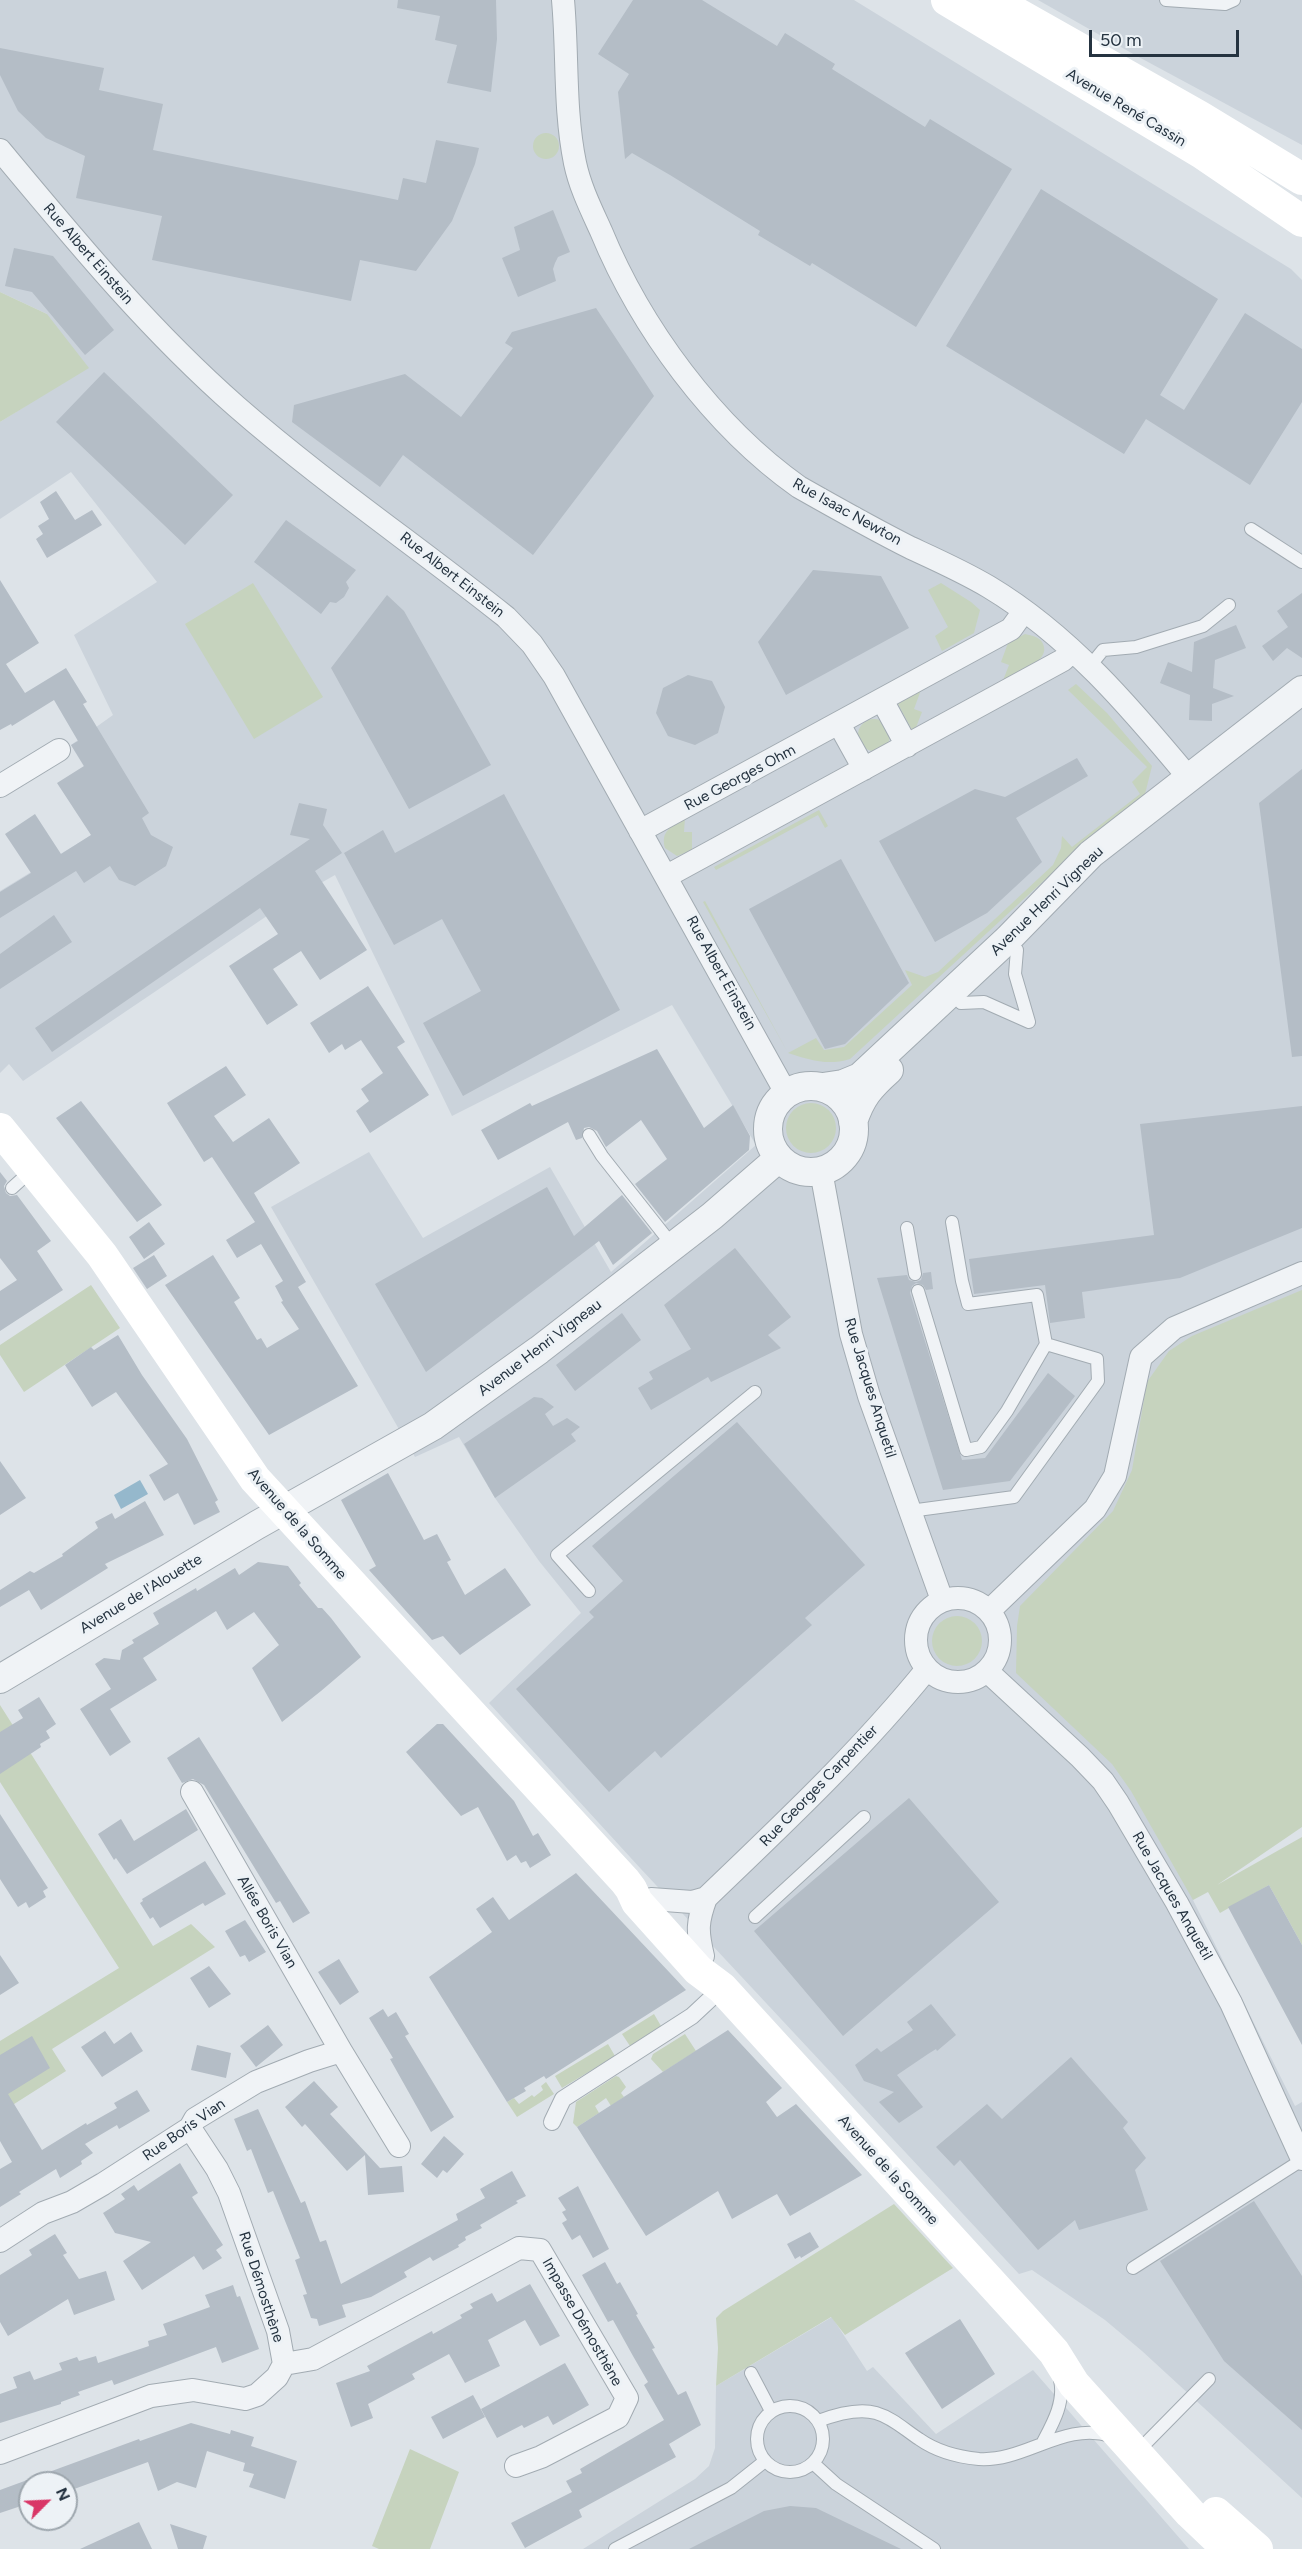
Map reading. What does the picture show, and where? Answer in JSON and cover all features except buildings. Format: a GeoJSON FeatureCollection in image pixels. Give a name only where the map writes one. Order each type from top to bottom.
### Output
{"type":"FeatureCollection","features":[{"type":"Feature","properties":{"kind":"main road","name":"Avenue René Cassin"},"geometry":{"type":"LineString","coordinates":[[947,0],[1202,153],[1302,221]]}},
{"type":"Feature","properties":{"kind":"main road","name":"Avenue René Cassin"},"geometry":{"type":"LineString","coordinates":[[993,0],[1200,117],[1302,179]]}},
{"type":"Feature","properties":{"kind":"main road","name":"Avenue de la Somme"},"geometry":{"type":"LineString","coordinates":[[4,1142],[23,1178],[102,1255],[255,1479],[282,1511],[641,1894],[703,1956],[723,1988],[1054,2352],[1074,2384],[1135,2442],[1257,2549]]}},
{"type":"Feature","properties":{"kind":"main road","name":"Avenue de la Somme"},"geometry":{"type":"LineString","coordinates":[[641,1894],[637,1902],[698,1971],[723,1988]]}},
{"type":"Feature","properties":{"kind":"main road","name":"Avenue de la Somme"},"geometry":{"type":"LineString","coordinates":[[1135,2442],[1190,2512],[1228,2549]]}},
{"type":"Feature","properties":{"kind":"street","name":"Rue Isaac Newton"},"geometry":{"type":"LineString","coordinates":[[563,0],[566,98],[576,164],[582,186],[615,266],[651,326],[687,377],[737,435],[777,472],[799,488],[957,569],[1024,611],[1090,666],[1127,703],[1189,778]]}},
{"type":"Feature","properties":{"kind":"street","name":"Rue Albert Einstein"},"geometry":{"type":"LineString","coordinates":[[0,150],[68,232],[147,321],[236,405],[296,457],[382,520],[514,625],[538,651],[555,676],[786,1093]]}},
{"type":"Feature","properties":{"kind":"street","name":"Rue Georges Ohm"},"geometry":{"type":"LineString","coordinates":[[640,831],[1011,628],[1024,611]]}},
{"type":"Feature","properties":{"kind":"street"},"geometry":{"type":"LineString","coordinates":[[667,876],[1063,660],[1072,651]]}},
{"type":"Feature","properties":{"kind":"street","name":"Avenue Henri Vigneau"},"geometry":{"type":"LineString","coordinates":[[786,1093],[798,1087],[843,1084],[860,1077],[1008,939],[1091,854],[1302,690]]}},
{"type":"Feature","properties":{"kind":"street"},"geometry":{"type":"LineString","coordinates":[[882,700],[907,746]]}},
{"type":"Feature","properties":{"kind":"street","name":"Avenue Henri Vigneau"},"geometry":{"type":"LineString","coordinates":[[821,1171],[833,1166],[850,1147],[853,1122],[866,1091],[1102,869],[1302,715]]}},
{"type":"Feature","properties":{"kind":"street"},"geometry":{"type":"LineString","coordinates":[[839,724],[864,769]]}},
{"type":"Feature","properties":{"kind":"street"},"geometry":{"type":"LineString","coordinates":[[0,786],[59,750]]}},
{"type":"Feature","properties":{"kind":"street"},"geometry":{"type":"LineString","coordinates":[[823,1087],[843,1101],[853,1122]]}},
{"type":"Feature","properties":{"kind":"street"},"geometry":{"type":"LineString","coordinates":[[786,1093],[776,1103],[770,1116],[768,1131],[771,1145],[779,1158],[798,1170],[821,1171]]}},
{"type":"Feature","properties":{"kind":"street","name":"Avenue Henri Vigneau"},"geometry":{"type":"LineString","coordinates":[[282,1511],[433,1426],[518,1366],[673,1246],[779,1158]]}},
{"type":"Feature","properties":{"kind":"street","name":"Rue Jacques Anquetil"},"geometry":{"type":"LineString","coordinates":[[821,1171],[851,1334],[869,1396],[942,1600]]}},
{"type":"Feature","properties":{"kind":"street"},"geometry":{"type":"LineString","coordinates":[[989,1611],[1095,1509],[1115,1476],[1142,1357],[1174,1328],[1302,1273]]}},
{"type":"Feature","properties":{"kind":"street","name":"Avenue de l'Alouette"},"geometry":{"type":"LineString","coordinates":[[0,1679],[282,1511]]}},
{"type":"Feature","properties":{"kind":"street"},"geometry":{"type":"LineString","coordinates":[[961,1597],[977,1601],[989,1611],[995,1619],[1000,1634],[999,1650],[987,1671],[974,1679],[962,1682],[939,1678],[927,1669],[919,1656],[916,1632],[925,1614],[942,1600],[961,1597]]}},
{"type":"Feature","properties":{"kind":"street","name":"Rue Georges Carpentier"},"geometry":{"type":"LineString","coordinates":[[706,1898],[820,1788],[904,1698],[927,1669]]}},
{"type":"Feature","properties":{"kind":"street","name":"Rue Jacques Anquetil"},"geometry":{"type":"LineString","coordinates":[[987,1671],[1080,1757],[1103,1781],[1119,1803],[1232,2003],[1302,2159]]}},
{"type":"Feature","properties":{"kind":"street","name":"Allée Boris Vian"},"geometry":{"type":"LineString","coordinates":[[192,1792],[341,2051]]}},
{"type":"Feature","properties":{"kind":"street"},"geometry":{"type":"LineString","coordinates":[[641,1894],[692,1902],[706,1898]]}},
{"type":"Feature","properties":{"kind":"street"},"geometry":{"type":"LineString","coordinates":[[703,1956],[697,1930],[698,1919],[706,1898]]}},
{"type":"Feature","properties":{"kind":"street"},"geometry":{"type":"LineString","coordinates":[[552,2122],[563,2098],[692,2016],[723,1988]]}},
{"type":"Feature","properties":{"kind":"street"},"geometry":{"type":"LineString","coordinates":[[341,2051],[399,2146]]}},
{"type":"Feature","properties":{"kind":"street","name":"Rue Boris Vian"},"geometry":{"type":"LineString","coordinates":[[0,2241],[43,2213],[72,2202],[103,2184],[190,2128],[195,2119],[256,2082],[341,2051]]}},
{"type":"Feature","properties":{"kind":"street","name":"Rue Démosthène"},"geometry":{"type":"LineString","coordinates":[[0,2453],[151,2396],[193,2390],[245,2399],[257,2395],[268,2387],[284,2364],[279,2331],[229,2193],[217,2169],[190,2128]]}},
{"type":"Feature","properties":{"kind":"street","name":"Impasse Démosthène"},"geometry":{"type":"LineString","coordinates":[[284,2364],[313,2359],[519,2248],[540,2250],[627,2398],[618,2417],[541,2457],[516,2466]]}},
{"type":"Feature","properties":{"kind":"lane"},"geometry":{"type":"LineString","coordinates":[[1166,0],[1225,4],[1234,0]]}},
{"type":"Feature","properties":{"kind":"lane"},"geometry":{"type":"LineString","coordinates":[[1251,529],[1302,562]]}},
{"type":"Feature","properties":{"kind":"lane"},"geometry":{"type":"LineString","coordinates":[[1090,666],[1103,650],[1136,647],[1203,626],[1229,605]]}},
{"type":"Feature","properties":{"kind":"lane"},"geometry":{"type":"LineString","coordinates":[[961,1004],[984,1002],[1029,1022],[1015,974],[1017,950]]}},
{"type":"Feature","properties":{"kind":"lane"},"geometry":{"type":"LineString","coordinates":[[589,1135],[602,1156],[673,1246]]}},
{"type":"Feature","properties":{"kind":"lane"},"geometry":{"type":"LineString","coordinates":[[918,1291],[966,1450],[981,1447],[1007,1411],[1046,1344],[1037,1294],[968,1304],[952,1222]]}},
{"type":"Feature","properties":{"kind":"lane"},"geometry":{"type":"LineString","coordinates":[[907,1228],[915,1274]]}},
{"type":"Feature","properties":{"kind":"lane"},"geometry":{"type":"LineString","coordinates":[[910,1511],[1014,1497],[1098,1381],[1097,1359],[1046,1344]]}},
{"type":"Feature","properties":{"kind":"lane"},"geometry":{"type":"LineString","coordinates":[[589,1591],[557,1555],[755,1392]]}},
{"type":"Feature","properties":{"kind":"lane"},"geometry":{"type":"LineString","coordinates":[[755,1917],[864,1817]]}},
{"type":"Feature","properties":{"kind":"lane"},"geometry":{"type":"LineString","coordinates":[[1132,2268],[1302,2159]]}},
{"type":"Feature","properties":{"kind":"lane"},"geometry":{"type":"LineString","coordinates":[[1043,2442],[1059,2406],[1062,2388],[1054,2352]]}},
{"type":"Feature","properties":{"kind":"lane"},"geometry":{"type":"LineString","coordinates":[[751,2373],[771,2411]]}},
{"type":"Feature","properties":{"kind":"lane"},"geometry":{"type":"LineString","coordinates":[[818,2421],[856,2412],[874,2412],[892,2420],[921,2441],[942,2451],[981,2459],[1007,2457],[1026,2452],[1043,2442],[1079,2433],[1103,2433],[1135,2442],[1209,2379]]}},
{"type":"Feature","properties":{"kind":"lane"},"geometry":{"type":"LineString","coordinates":[[791,2405],[811,2413],[818,2421],[823,2443],[820,2454],[813,2463],[794,2472],[783,2471],[765,2461],[759,2451],[758,2429],[763,2419],[771,2411],[791,2405]]}},
{"type":"Feature","properties":{"kind":"lane"},"geometry":{"type":"LineString","coordinates":[[615,2549],[731,2488],[765,2461]]}},
{"type":"Feature","properties":{"kind":"lane"},"geometry":{"type":"LineString","coordinates":[[813,2463],[836,2484],[934,2549]]}},
{"type":"Feature","properties":{"kind":"shaded area"},"geometry":{"type":"Polygon","coordinates":[[[0,0],[854,0],[1291,269],[1302,280],[1302,1823],[1201,1888],[1193,1900],[1295,2106],[1302,2102],[1302,2498],[1142,2351],[1105,2320],[1032,2270],[1019,2274],[489,1703],[581,1613],[539,1561],[495,1498],[459,1437],[415,1457],[271,1207],[369,1152],[423,1238],[550,1167],[611,1272],[756,1145],[672,1005],[452,1116],[335,875],[289,901],[23,1081],[9,1064],[0,1073],[0,891],[116,820],[71,745],[113,715],[74,635],[157,582],[71,472],[0,519],[0,422],[27,405],[47,314],[0,292],[0,0]]]}},
{"type":"Feature","properties":{"kind":"shaded area"},"geometry":{"type":"Polygon","coordinates":[[[1038,0],[1302,0],[1302,145],[1135,55],[1038,0]]]}},
{"type":"Feature","properties":{"kind":"shaded area"},"geometry":{"type":"Polygon","coordinates":[[[832,2317],[867,2371],[873,2367],[936,2434],[1033,2370],[1189,2549],[583,2549],[695,2479],[709,2466],[715,2448],[716,2386],[832,2317]]]}},
{"type":"Feature","properties":{"kind":"green space"},"geometry":{"type":"Polygon","coordinates":[[[546,133],[555,137],[559,146],[555,155],[546,159],[537,155],[533,146],[537,137],[546,133]]]}},
{"type":"Feature","properties":{"kind":"green space"},"geometry":{"type":"Polygon","coordinates":[[[0,292],[47,314],[89,368],[0,422],[0,292]]]}},
{"type":"Feature","properties":{"kind":"green space"},"geometry":{"type":"Polygon","coordinates":[[[253,583],[323,697],[254,739],[185,624],[253,583]]]}},
{"type":"Feature","properties":{"kind":"green space"},"geometry":{"type":"Polygon","coordinates":[[[941,583],[980,610],[974,633],[942,651],[935,636],[948,627],[928,590],[941,583]]]}},
{"type":"Feature","properties":{"kind":"green space"},"geometry":{"type":"Polygon","coordinates":[[[1025,634],[1041,641],[1044,653],[1035,663],[1002,683],[1009,665],[1001,662],[1008,643],[1025,634]]]}},
{"type":"Feature","properties":{"kind":"green space"},"geometry":{"type":"Polygon","coordinates":[[[1076,684],[1107,713],[1152,766],[1145,794],[1075,852],[850,1059],[826,1062],[788,1053],[816,1038],[824,1050],[844,1047],[912,985],[905,970],[925,977],[938,972],[1053,865],[1061,848],[1062,836],[1072,847],[1140,794],[1132,782],[1147,767],[1068,690],[1076,684]]]}},
{"type":"Feature","properties":{"kind":"green space"},"geometry":{"type":"Polygon","coordinates":[[[921,690],[914,709],[922,712],[915,730],[912,730],[898,704],[921,690]]]}},
{"type":"Feature","properties":{"kind":"green space"},"geometry":{"type":"Polygon","coordinates":[[[874,719],[885,724],[890,735],[885,746],[874,751],[863,746],[858,735],[863,724],[874,719]]]}},
{"type":"Feature","properties":{"kind":"green space"},"geometry":{"type":"Polygon","coordinates":[[[819,810],[828,826],[825,828],[818,815],[716,870],[714,867],[819,810]]]}},
{"type":"Feature","properties":{"kind":"green space"},"geometry":{"type":"Polygon","coordinates":[[[685,818],[684,832],[692,832],[692,850],[677,856],[665,848],[664,837],[668,830],[685,818]]]}},
{"type":"Feature","properties":{"kind":"green space"},"geometry":{"type":"Polygon","coordinates":[[[705,901],[787,1051],[703,902],[705,901]]]}},
{"type":"Feature","properties":{"kind":"green space"},"geometry":{"type":"Polygon","coordinates":[[[806,1103],[816,1103],[829,1110],[836,1123],[836,1133],[829,1146],[816,1153],[806,1153],[797,1149],[790,1142],[786,1133],[786,1123],[790,1114],[797,1107],[806,1103]]]}},
{"type":"Feature","properties":{"kind":"green space"},"geometry":{"type":"Polygon","coordinates":[[[91,1285],[120,1328],[24,1392],[0,1355],[0,1345],[91,1285]]]}},
{"type":"Feature","properties":{"kind":"green space"},"geometry":{"type":"Polygon","coordinates":[[[1302,1290],[1302,1827],[1217,1885],[1302,1837],[1302,1945],[1269,1885],[1220,1913],[1208,1892],[1193,1900],[1131,1791],[1112,1764],[1016,1673],[1017,1626],[1020,1606],[1113,1511],[1132,1470],[1147,1382],[1169,1351],[1192,1336],[1302,1290]]]}},
{"type":"Feature","properties":{"kind":"green space"},"geometry":{"type":"Polygon","coordinates":[[[952,1616],[962,1616],[975,1623],[982,1636],[982,1646],[975,1659],[962,1666],[952,1666],[943,1662],[936,1655],[932,1646],[932,1636],[936,1627],[943,1620],[952,1616]]]}},
{"type":"Feature","properties":{"kind":"green space"},"geometry":{"type":"Polygon","coordinates":[[[0,1705],[153,1946],[191,1924],[215,1947],[52,2049],[66,2071],[0,2113],[0,2041],[119,1968],[0,1782],[0,1705]]]}},
{"type":"Feature","properties":{"kind":"green space"},"geometry":{"type":"Polygon","coordinates":[[[654,2014],[661,2026],[630,2046],[622,2034],[654,2014]]]}},
{"type":"Feature","properties":{"kind":"green space"},"geometry":{"type":"Polygon","coordinates":[[[685,2034],[696,2051],[663,2072],[651,2059],[653,2054],[685,2034]]]}},
{"type":"Feature","properties":{"kind":"green space"},"geometry":{"type":"Polygon","coordinates":[[[608,2044],[615,2056],[562,2088],[555,2076],[608,2044]]]}},
{"type":"Feature","properties":{"kind":"green space"},"geometry":{"type":"Polygon","coordinates":[[[616,2076],[626,2087],[621,2093],[624,2097],[611,2106],[606,2098],[595,2106],[599,2113],[577,2127],[573,2123],[576,2102],[616,2076]]]}},
{"type":"Feature","properties":{"kind":"green space"},"geometry":{"type":"Polygon","coordinates":[[[546,2082],[554,2094],[517,2117],[507,2102],[514,2098],[519,2104],[532,2095],[534,2097],[543,2090],[541,2086],[546,2082]]]}},
{"type":"Feature","properties":{"kind":"green space"},"geometry":{"type":"Polygon","coordinates":[[[894,2204],[953,2268],[845,2335],[831,2317],[716,2386],[718,2348],[716,2318],[723,2311],[894,2204]]]}},
{"type":"Feature","properties":{"kind":"green space"},"geometry":{"type":"Polygon","coordinates":[[[410,2449],[459,2472],[430,2549],[379,2549],[372,2546],[410,2449]]]}},
{"type":"Feature","properties":{"kind":"water"},"geometry":{"type":"Polygon","coordinates":[[[140,1480],[148,1494],[121,1509],[114,1495],[140,1480]]]}}]}
